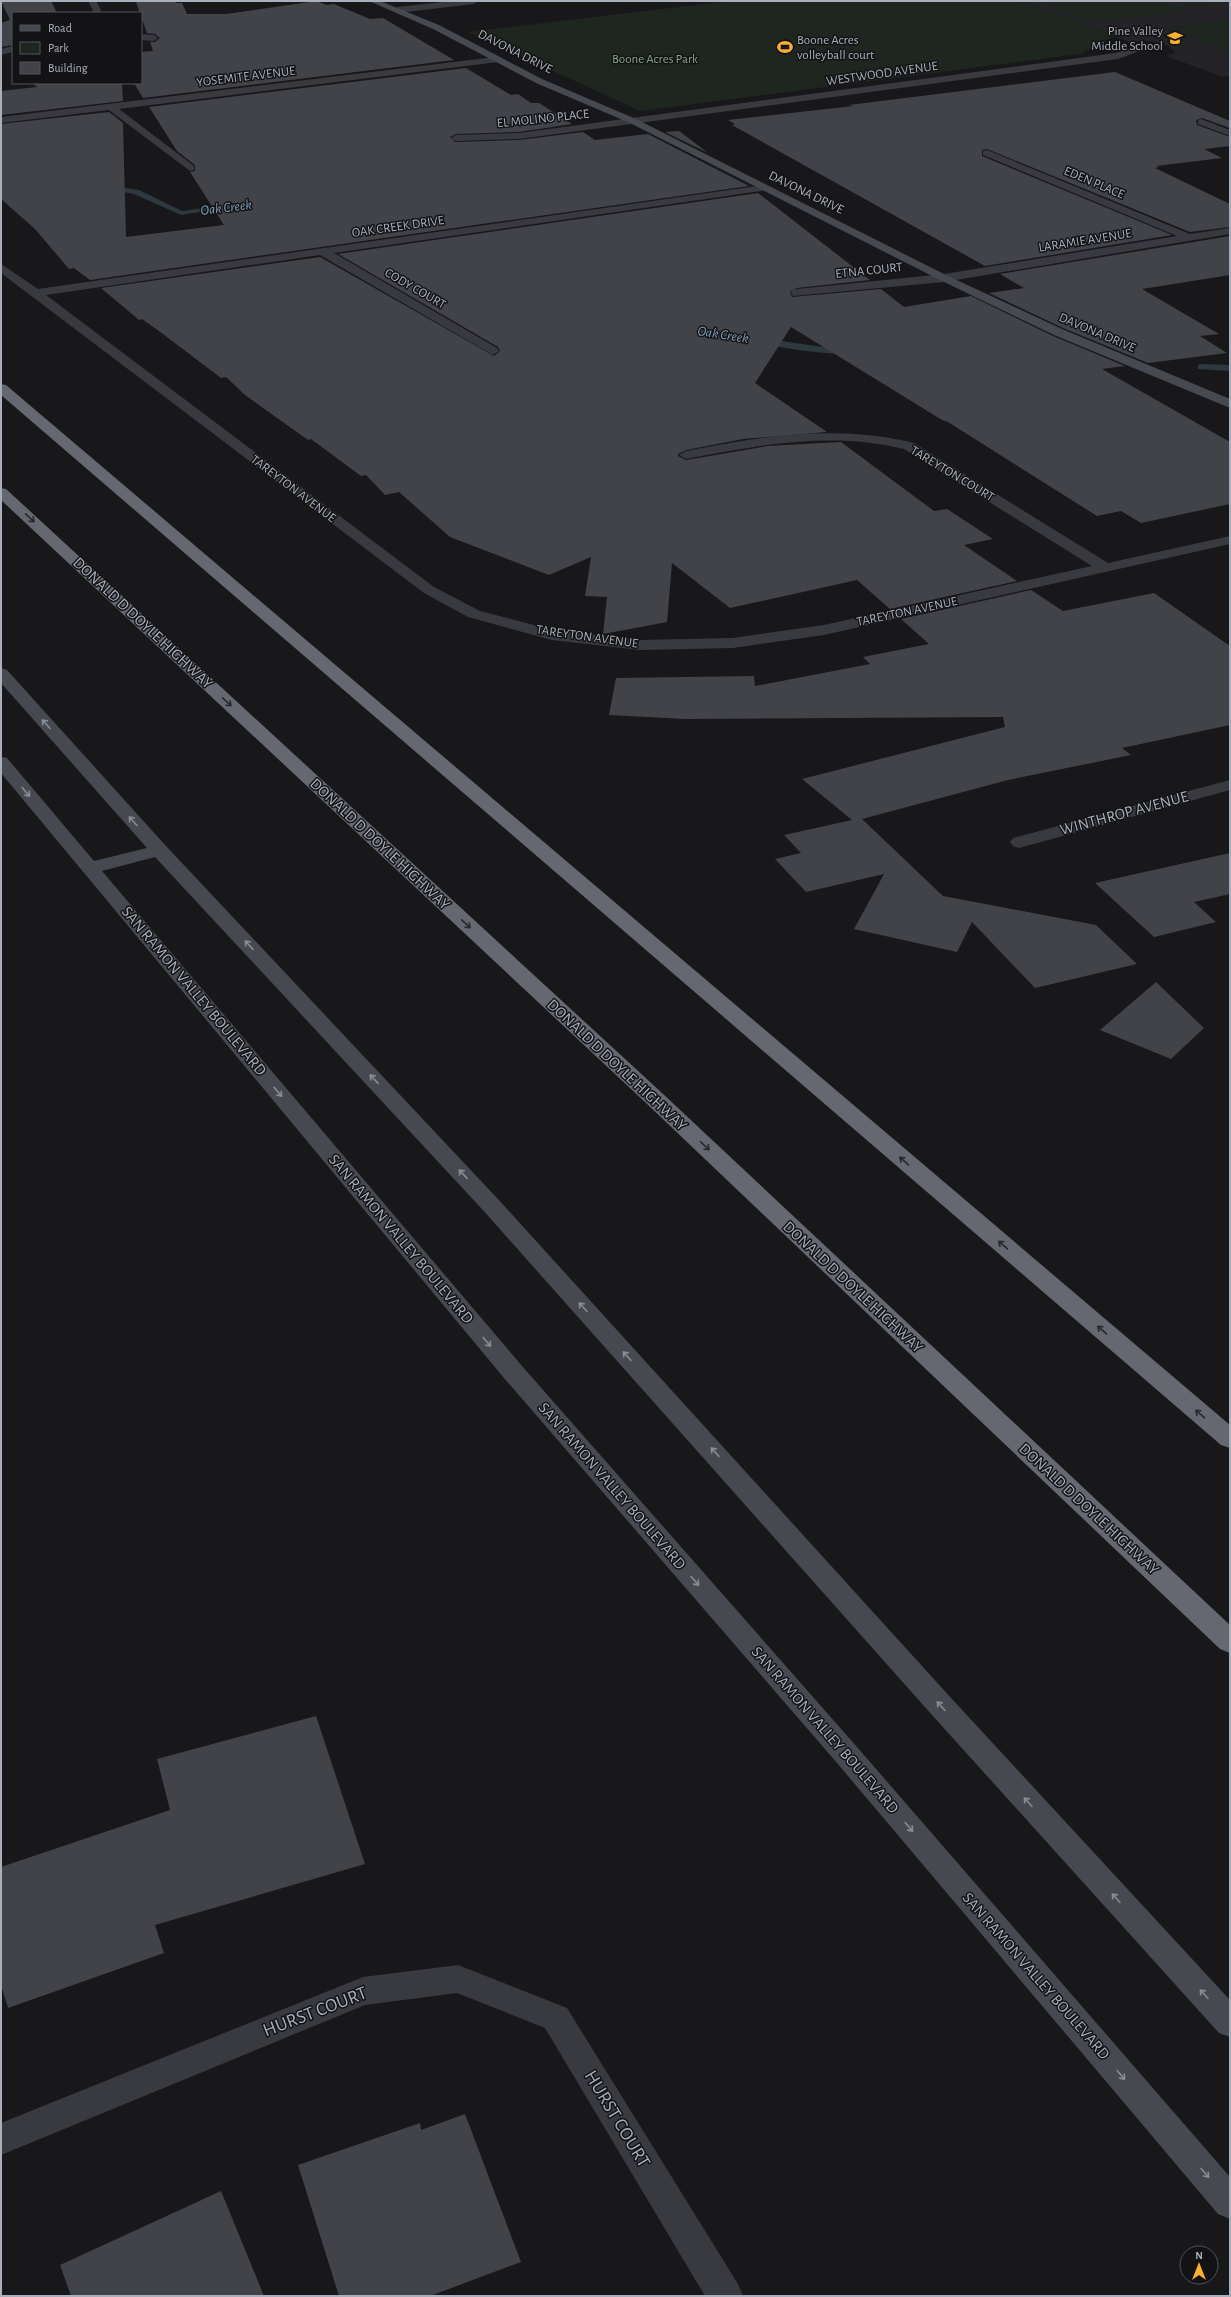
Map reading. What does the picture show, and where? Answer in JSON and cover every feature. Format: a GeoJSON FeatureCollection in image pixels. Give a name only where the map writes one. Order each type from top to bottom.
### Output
{"type":"FeatureCollection","features":[{"type":"Feature","properties":{"kind":"highway"},"geometry":{"type":"LineString","coordinates":[[1,388],[1230,1439]]}},
{"type":"Feature","properties":{"kind":"highway","name":"DONALD D DOYLE HIGHWAY"},"geometry":{"type":"LineString","coordinates":[[1,492],[654,1098],[1230,1642]]}},
{"type":"Feature","properties":{"kind":"main road","name":"DAVONA DRIVE"},"geometry":{"type":"LineString","coordinates":[[373,1],[436,27],[495,60],[538,81],[633,121],[944,278],[1058,332],[1230,404]]}},
{"type":"Feature","properties":{"kind":"main road"},"geometry":{"type":"LineString","coordinates":[[1,673],[159,850],[489,1203],[942,1707],[1230,2023]]}},
{"type":"Feature","properties":{"kind":"main road","name":"SAN RAMON VALLEY BOULEVARD"},"geometry":{"type":"LineString","coordinates":[[1,762],[92,868],[513,1372],[852,1761],[1230,2203]]}},
{"type":"Feature","properties":{"kind":"main road"},"geometry":{"type":"LineString","coordinates":[[92,868],[159,850]]}},
{"type":"Feature","properties":{"kind":"street"},"geometry":{"type":"LineString","coordinates":[[92,1],[97,10],[96,12]]}},
{"type":"Feature","properties":{"kind":"street"},"geometry":{"type":"LineString","coordinates":[[397,10],[474,1]]}},
{"type":"Feature","properties":{"kind":"street"},"geometry":{"type":"LineString","coordinates":[[142,37],[154,38]]}},
{"type":"Feature","properties":{"kind":"street"},"geometry":{"type":"LineString","coordinates":[[1,52],[12,49]]}},
{"type":"Feature","properties":{"kind":"street","name":"WESTWOOD AVENUE"},"geometry":{"type":"LineString","coordinates":[[633,121],[1118,56],[1134,50]]}},
{"type":"Feature","properties":{"kind":"street","name":"YOSEMITE AVENUE"},"geometry":{"type":"LineString","coordinates":[[1,120],[495,60]]}},
{"type":"Feature","properties":{"kind":"street"},"geometry":{"type":"LineString","coordinates":[[111,107],[190,168]]}},
{"type":"Feature","properties":{"kind":"street","name":"EL MOLINO PLACE"},"geometry":{"type":"LineString","coordinates":[[456,138],[519,136],[633,121]]}},
{"type":"Feature","properties":{"kind":"street"},"geometry":{"type":"LineString","coordinates":[[1201,122],[1230,133]]}},
{"type":"Feature","properties":{"kind":"street","name":"EDEN PLACE"},"geometry":{"type":"LineString","coordinates":[[987,153],[1190,238]]}},
{"type":"Feature","properties":{"kind":"street","name":"OAK CREEK DRIVE"},"geometry":{"type":"LineString","coordinates":[[36,293],[764,188]]}},
{"type":"Feature","properties":{"kind":"street","name":"LARAMIE AVENUE"},"geometry":{"type":"LineString","coordinates":[[944,278],[1230,231]]}},
{"type":"Feature","properties":{"kind":"street","name":"CODY COURT"},"geometry":{"type":"LineString","coordinates":[[323,252],[492,351]]}},
{"type":"Feature","properties":{"kind":"street","name":"TAREYTON AVENUE"},"geometry":{"type":"LineString","coordinates":[[1,267],[429,590],[474,614],[552,635],[640,645],[733,643],[824,630],[1230,540]]}},
{"type":"Feature","properties":{"kind":"street","name":"ETNA COURT"},"geometry":{"type":"LineString","coordinates":[[797,293],[944,278]]}},
{"type":"Feature","properties":{"kind":"street","name":"TAREYTON COURT"},"geometry":{"type":"LineString","coordinates":[[686,456],[747,443],[811,435],[872,438],[909,446],[1106,568]]}},
{"type":"Feature","properties":{"kind":"street","name":"WINTHROP AVENUE"},"geometry":{"type":"LineString","coordinates":[[1019,842],[1230,785]]}},
{"type":"Feature","properties":{"kind":"street","name":"HURST COURT"},"geometry":{"type":"LineString","coordinates":[[1,2139],[363,1991],[458,1979],[556,2018],[725,2296]]}},
{"type":"Feature","properties":{"kind":"shaded area","name":"Pine Valley Middle School"},"geometry":{"type":"Polygon","coordinates":[[[1021,1],[1230,1],[1230,76],[1223,77],[1166,56],[1174,54],[1175,51],[1167,45],[1150,41],[1127,41],[1021,1]]]}},
{"type":"Feature","properties":{"kind":"green space","name":"Boone Acres Park"},"geometry":{"type":"Polygon","coordinates":[[[729,1],[1021,1],[1114,36],[1080,54],[640,111],[468,32],[729,1]]]}},
{"type":"Feature","properties":{"kind":"green space"},"geometry":{"type":"Polygon","coordinates":[[[1035,1],[1157,1],[1188,11],[1098,21],[1082,19],[1035,1]]]}},
{"type":"Feature","properties":{"kind":"green space"},"geometry":{"type":"Polygon","coordinates":[[[1176,1],[1230,1],[1230,2],[1192,7],[1176,1]]]}},
{"type":"Feature","properties":{"kind":"green space"},"geometry":{"type":"Polygon","coordinates":[[[1230,19],[1230,51],[1164,28],[1230,19]]]}},
{"type":"Feature","properties":{"kind":"building"},"geometry":{"type":"Polygon","coordinates":[[[1,1],[51,1],[56,12],[12,12],[12,45],[1,47],[1,23],[10,20],[1,1]]]}},
{"type":"Feature","properties":{"kind":"building"},"geometry":{"type":"Polygon","coordinates":[[[175,1],[176,3],[182,3],[187,14],[226,14],[317,1],[326,5],[334,4],[370,19],[383,18],[454,60],[143,98],[135,84],[142,84],[142,52],[153,51],[150,42],[155,42],[160,38],[155,34],[147,33],[142,19],[142,12],[140,12],[136,2],[175,1]]]}},
{"type":"Feature","properties":{"kind":"building"},"geometry":{"type":"Polygon","coordinates":[[[466,68],[511,95],[518,94],[531,103],[539,103],[572,124],[519,132],[456,134],[450,137],[455,142],[519,140],[583,132],[595,140],[648,134],[749,186],[90,280],[74,268],[69,269],[35,229],[1,199],[1,124],[109,112],[123,123],[126,237],[224,225],[190,172],[195,171],[195,165],[177,151],[149,107],[466,68]]]}},
{"type":"Feature","properties":{"kind":"building"},"geometry":{"type":"Polygon","coordinates":[[[1115,72],[1230,121],[1230,128],[1202,118],[1196,120],[1197,125],[1230,137],[1230,146],[1204,149],[1222,158],[1156,166],[1159,167],[1155,168],[1230,204],[1230,227],[1190,232],[987,149],[982,150],[982,156],[1172,235],[985,266],[732,125],[735,124],[728,120],[853,106],[849,105],[1115,72]]]}},
{"type":"Feature","properties":{"kind":"building"},"geometry":{"type":"Polygon","coordinates":[[[33,84],[122,84],[123,101],[1,115],[1,91],[37,87],[33,84]]]}},
{"type":"Feature","properties":{"kind":"building"},"geometry":{"type":"Polygon","coordinates":[[[679,131],[708,153],[665,132],[679,131]]]}},
{"type":"Feature","properties":{"kind":"building"},"geometry":{"type":"Polygon","coordinates":[[[758,193],[870,280],[797,288],[790,292],[792,297],[881,289],[904,307],[971,296],[1053,336],[1125,366],[1102,369],[1230,442],[1230,504],[1141,523],[1121,511],[1097,516],[948,422],[942,420],[791,327],[755,383],[827,432],[743,439],[686,450],[678,454],[678,456],[686,460],[768,446],[841,442],[934,511],[947,509],[993,539],[964,545],[1017,581],[890,609],[857,580],[730,608],[672,563],[667,622],[603,634],[607,597],[585,596],[591,557],[549,575],[450,537],[399,492],[385,495],[366,475],[361,476],[311,439],[308,440],[245,395],[226,377],[221,378],[142,319],[139,320],[101,288],[320,257],[494,356],[500,351],[498,347],[338,254],[758,193]]]}},
{"type":"Feature","properties":{"kind":"building"},"geometry":{"type":"Polygon","coordinates":[[[1230,236],[1230,275],[1142,289],[1219,334],[1200,336],[1227,353],[1148,363],[1063,328],[989,293],[1024,288],[1000,274],[1230,236]]]}},
{"type":"Feature","properties":{"kind":"building"},"geometry":{"type":"Polygon","coordinates":[[[1031,590],[1063,611],[1154,593],[1230,646],[1230,725],[1122,748],[1131,755],[1008,780],[862,819],[943,896],[1096,925],[1137,964],[1035,988],[972,922],[957,952],[854,929],[884,874],[806,892],[775,859],[801,853],[784,835],[852,820],[802,779],[1005,727],[1003,717],[685,719],[609,715],[616,678],[754,676],[755,686],[870,664],[863,657],[929,644],[901,619],[1031,590]]]}},
{"type":"Feature","properties":{"kind":"building"},"geometry":{"type":"Polygon","coordinates":[[[1230,853],[1230,894],[1194,902],[1216,922],[1154,937],[1095,883],[1230,853]]]}},
{"type":"Feature","properties":{"kind":"building"},"geometry":{"type":"Polygon","coordinates":[[[1156,982],[1204,1028],[1171,1059],[1100,1030],[1156,982]]]}},
{"type":"Feature","properties":{"kind":"building"},"geometry":{"type":"Polygon","coordinates":[[[316,1716],[365,1864],[155,1925],[164,1953],[8,2008],[1,1985],[1,1867],[170,1810],[157,1759],[316,1716]]]}},
{"type":"Feature","properties":{"kind":"building"},"geometry":{"type":"Polygon","coordinates":[[[465,2114],[521,2262],[430,2296],[339,2296],[298,2165],[420,2123],[421,2130],[465,2114]]]}},
{"type":"Feature","properties":{"kind":"building"},"geometry":{"type":"Polygon","coordinates":[[[221,2191],[264,2296],[71,2296],[60,2265],[221,2191]]]}},
{"type":"Feature","properties":{"kind":"waterway","name":"Oak Creek"},"geometry":{"type":"LineString","coordinates":[[105,186],[136,192],[181,213],[233,206]]}},
{"type":"Feature","properties":{"kind":"waterway","name":"Oak Creek"},"geometry":{"type":"LineString","coordinates":[[761,341],[823,350],[848,351]]}},
{"type":"Feature","properties":{"kind":"waterway","name":"Oak Creek"},"geometry":{"type":"LineString","coordinates":[[1201,367],[1230,368]]}},
{"type":"Feature","properties":{"kind":"place","name":"Pine Valley Middle School"},"geometry":{"type":"Point","coordinates":[1175,38]}},
{"type":"Feature","properties":{"kind":"place","name":"Boone Acres volleyball court"},"geometry":{"type":"Point","coordinates":[785,47]}}]}
